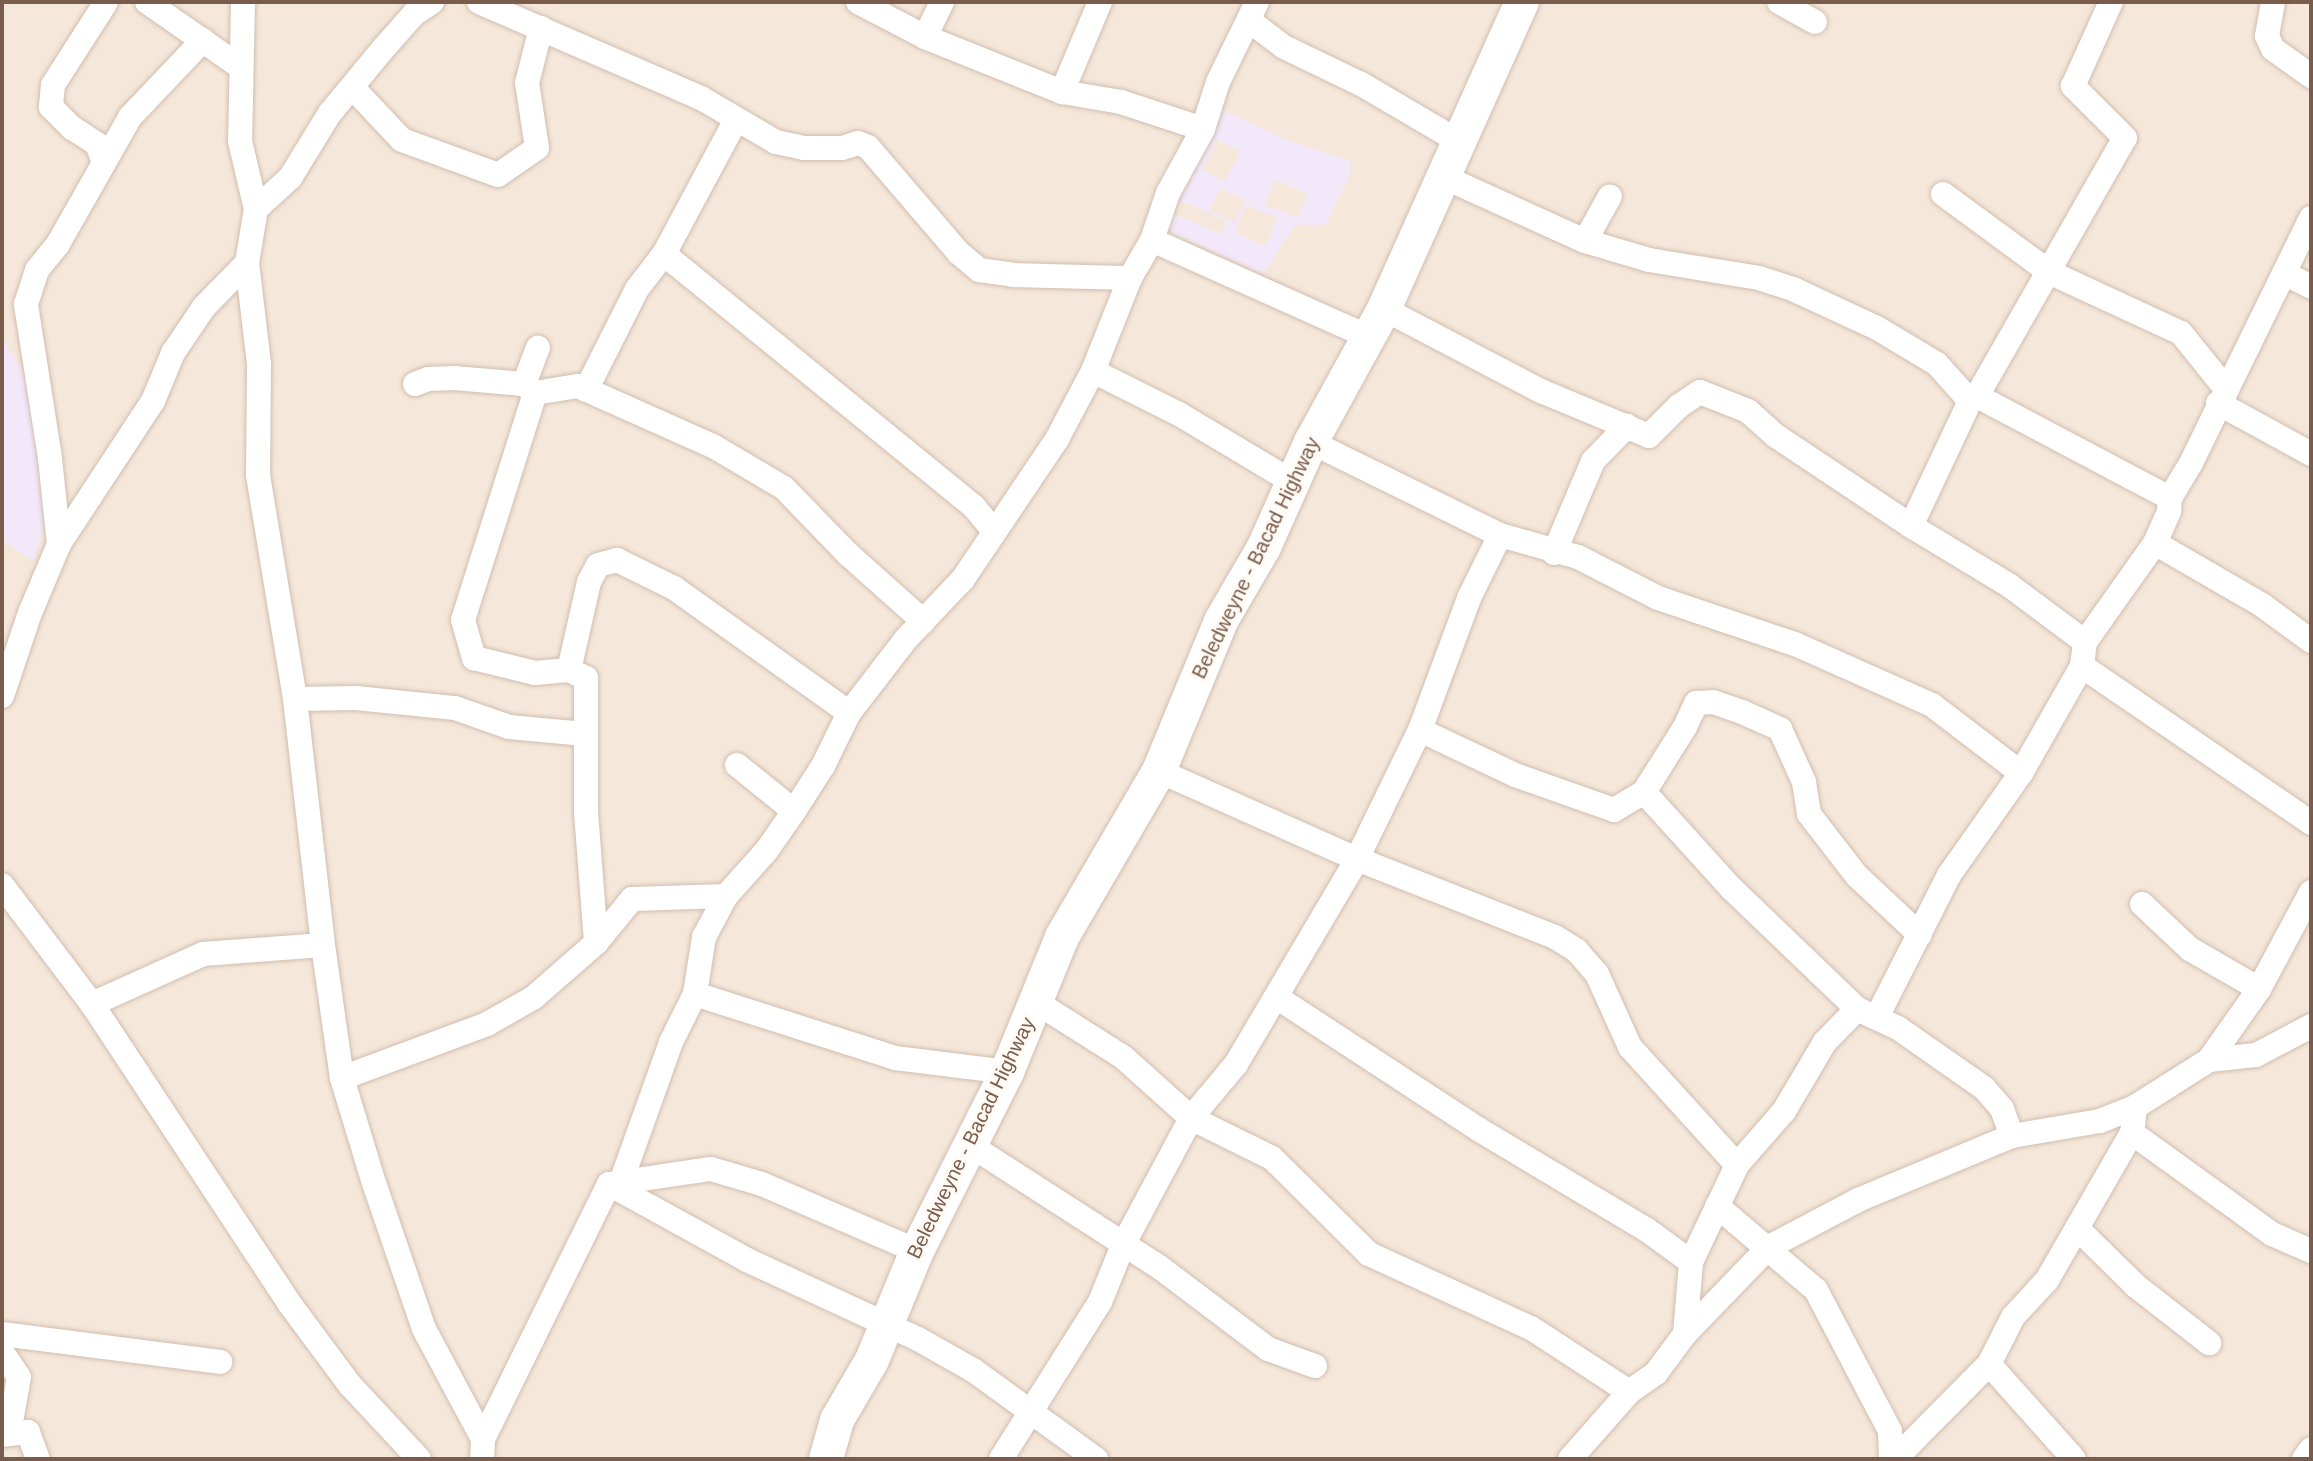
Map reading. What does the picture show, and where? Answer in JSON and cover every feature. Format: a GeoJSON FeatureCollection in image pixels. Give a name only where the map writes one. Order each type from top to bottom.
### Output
{"type":"FeatureCollection","features":[{"type":"Feature","properties":{"kind":"street"},"geometry":{"type":"LineString","coordinates":[[104,163],[97,144],[72,128],[51,107],[53,85],[106,2]]}},
{"type":"Feature","properties":{"kind":"street"},"geometry":{"type":"LineString","coordinates":[[147,2],[239,66]]}},
{"type":"Feature","properties":{"kind":"street"},"geometry":{"type":"LineString","coordinates":[[243,2],[239,66],[240,141],[256,209],[247,263],[259,364],[258,475],[295,699],[323,945],[342,1078],[424,1329],[483,1449]]}},
{"type":"Feature","properties":{"kind":"street"},"geometry":{"type":"LineString","coordinates":[[256,209],[290,178],[330,113],[414,14],[432,2]]}},
{"type":"Feature","properties":{"kind":"street"},"geometry":{"type":"LineString","coordinates":[[479,2],[701,98],[776,142],[804,148],[842,148],[858,143],[868,147],[959,253],[979,270],[1013,275],[1130,278]]}},
{"type":"Feature","properties":{"kind":"street"},"geometry":{"type":"LineString","coordinates":[[858,2],[925,37],[1062,92],[1121,102],[1203,129]]}},
{"type":"Feature","properties":{"kind":"street"},"geometry":{"type":"LineString","coordinates":[[925,37],[942,2]]}},
{"type":"Feature","properties":{"kind":"street"},"geometry":{"type":"LineString","coordinates":[[1062,92],[1100,2]]}},
{"type":"Feature","properties":{"kind":"street","name":"Beledweyne - Bacad Highway"},"geometry":{"type":"LineString","coordinates":[[826,1459],[837,1420],[872,1360],[917,1251],[1007,1072],[1062,937],[1159,771],[1221,621],[1264,547],[1291,481],[1376,322],[1446,178],[1458,141],[1522,2]]}},
{"type":"Feature","properties":{"kind":"street"},"geometry":{"type":"LineString","coordinates":[[1779,2],[1815,22]]}},
{"type":"Feature","properties":{"kind":"street"},"geometry":{"type":"LineString","coordinates":[[1911,526],[1974,398],[2125,138],[2073,86],[2111,2]]}},
{"type":"Feature","properties":{"kind":"street"},"geometry":{"type":"LineString","coordinates":[[2273,2],[2267,36],[2273,49],[2311,76]]}},
{"type":"Feature","properties":{"kind":"street"},"geometry":{"type":"LineString","coordinates":[[483,1449],[615,1183],[671,1042],[695,994],[704,937],[726,896],[767,850],[794,811],[823,766],[849,713],[923,621],[963,579],[1057,439],[1093,371],[1130,278],[1152,240],[1168,193],[1203,129],[1218,82],[1254,12],[1284,47],[1361,84],[1458,141]]}},
{"type":"Feature","properties":{"kind":"street"},"geometry":{"type":"LineString","coordinates":[[353,88],[402,140],[498,175],[537,148],[527,83],[541,28]]}},
{"type":"Feature","properties":{"kind":"street"},"geometry":{"type":"LineString","coordinates":[[59,544],[50,458],[26,304],[37,270],[58,244],[130,117],[203,40]]}},
{"type":"Feature","properties":{"kind":"street"},"geometry":{"type":"LineString","coordinates":[[586,390],[637,289],[664,254],[736,120]]}},
{"type":"Feature","properties":{"kind":"street"},"geometry":{"type":"LineString","coordinates":[[1446,178],[1585,241],[1649,260],[1759,278],[1795,290],[1877,328],[1937,364],[1974,398],[2170,498]]}},
{"type":"Feature","properties":{"kind":"street"},"geometry":{"type":"LineString","coordinates":[[1943,194],[2049,272],[2181,333],[2222,396],[2311,454]]}},
{"type":"Feature","properties":{"kind":"street"},"geometry":{"type":"LineString","coordinates":[[1585,241],[1610,196]]}},
{"type":"Feature","properties":{"kind":"street"},"geometry":{"type":"LineString","coordinates":[[1685,1334],[1691,1262],[1737,1165],[1784,1111],[1825,1042],[1867,1013],[1920,935],[1949,875],[2021,773],[2083,654],[2155,543],[2169,511],[2170,498],[2191,463],[2311,218]]}},
{"type":"Feature","properties":{"kind":"street"},"geometry":{"type":"LineString","coordinates":[[1152,240],[1376,322],[1649,436],[1679,406],[1700,392],[1748,411],[1776,436],[1911,526],[2010,586],[2083,654],[2311,823]]}},
{"type":"Feature","properties":{"kind":"street"},"geometry":{"type":"LineString","coordinates":[[664,254],[974,507],[994,531]]}},
{"type":"Feature","properties":{"kind":"street"},"geometry":{"type":"LineString","coordinates":[[2,696],[30,613],[59,544],[153,401],[173,353],[204,307],[247,263]]}},
{"type":"Feature","properties":{"kind":"street"},"geometry":{"type":"LineString","coordinates":[[2284,273],[2311,287]]}},
{"type":"Feature","properties":{"kind":"street"},"geometry":{"type":"LineString","coordinates":[[538,348],[530,388],[463,620],[474,658],[535,673],[569,670],[586,678],[586,812],[596,943]]}},
{"type":"Feature","properties":{"kind":"street"},"geometry":{"type":"LineString","coordinates":[[1093,371],[1179,414],[1291,481]]}},
{"type":"Feature","properties":{"kind":"street"},"geometry":{"type":"LineString","coordinates":[[415,384],[428,379],[454,378],[530,388],[578,386],[713,446],[784,488],[848,554],[923,621]]}},
{"type":"Feature","properties":{"kind":"street"},"geometry":{"type":"LineString","coordinates":[[1554,553],[1593,461],[1627,426]]}},
{"type":"Feature","properties":{"kind":"street"},"geometry":{"type":"LineString","coordinates":[[1311,442],[1500,535],[1554,553],[1578,557],[1658,598],[1795,644],[1932,705],[2021,773]]}},
{"type":"Feature","properties":{"kind":"street"},"geometry":{"type":"LineString","coordinates":[[1001,1459],[1100,1302],[1123,1245],[1191,1118],[1236,1064],[1278,998],[1357,859],[1420,730],[1469,598],[1500,535]]}},
{"type":"Feature","properties":{"kind":"street"},"geometry":{"type":"LineString","coordinates":[[2155,543],[2262,605],[2311,641]]}},
{"type":"Feature","properties":{"kind":"street"},"geometry":{"type":"LineString","coordinates":[[569,670],[589,582],[598,565],[617,560],[674,588],[849,713]]}},
{"type":"Feature","properties":{"kind":"street"},"geometry":{"type":"LineString","coordinates":[[295,699],[356,698],[455,708],[509,727],[585,734]]}},
{"type":"Feature","properties":{"kind":"street"},"geometry":{"type":"LineString","coordinates":[[1420,730],[1504,771],[1614,810],[1644,792],[1685,727],[1696,703],[1713,702],[1780,729],[1804,782],[1809,814],[1857,876],[1920,935]]}},
{"type":"Feature","properties":{"kind":"street"},"geometry":{"type":"LineString","coordinates":[[737,765],[794,811]]}},
{"type":"Feature","properties":{"kind":"street"},"geometry":{"type":"LineString","coordinates":[[1159,771],[1357,859],[1555,937],[1577,951],[1597,974],[1630,1047],[1737,1165]]}},
{"type":"Feature","properties":{"kind":"street"},"geometry":{"type":"LineString","coordinates":[[1644,792],[1731,888],[1867,1013],[1984,1088],[2002,1109],[2012,1136]]}},
{"type":"Feature","properties":{"kind":"street"},"geometry":{"type":"LineString","coordinates":[[2,885],[92,1004],[289,1303],[350,1385],[419,1459]]}},
{"type":"Feature","properties":{"kind":"street"},"geometry":{"type":"LineString","coordinates":[[1570,1459],[1629,1392],[1656,1373],[1685,1334],[1769,1247],[1858,1200],[2012,1136],[2100,1121],[2135,1107],[2209,1060],[2259,989],[2311,892]]}},
{"type":"Feature","properties":{"kind":"street"},"geometry":{"type":"LineString","coordinates":[[342,1078],[487,1024],[533,998],[596,943],[632,899],[726,896]]}},
{"type":"Feature","properties":{"kind":"street"},"geometry":{"type":"LineString","coordinates":[[2142,904],[2190,949],[2259,989]]}},
{"type":"Feature","properties":{"kind":"street"},"geometry":{"type":"LineString","coordinates":[[92,1004],[203,954],[323,945]]}},
{"type":"Feature","properties":{"kind":"street"},"geometry":{"type":"LineString","coordinates":[[695,994],[895,1058],[1007,1072]]}},
{"type":"Feature","properties":{"kind":"street"},"geometry":{"type":"LineString","coordinates":[[1278,998],[1491,1136],[1647,1230],[1691,1262]]}},
{"type":"Feature","properties":{"kind":"street"},"geometry":{"type":"LineString","coordinates":[[1036,1002],[1123,1057],[1191,1118],[1272,1158],[1369,1254],[1531,1328],[1629,1392]]}},
{"type":"Feature","properties":{"kind":"street"},"geometry":{"type":"LineString","coordinates":[[2209,1060],[2256,1055],[2311,1026]]}},
{"type":"Feature","properties":{"kind":"street"},"geometry":{"type":"LineString","coordinates":[[1893,1459],[1989,1364],[2013,1317],[2047,1280],[2132,1133],[2135,1107]]}},
{"type":"Feature","properties":{"kind":"street"},"geometry":{"type":"LineString","coordinates":[[2132,1133],[2272,1234],[2311,1251]]}},
{"type":"Feature","properties":{"kind":"street"},"geometry":{"type":"LineString","coordinates":[[970,1145],[1220,1310],[1268,1349],[1315,1366]]}},
{"type":"Feature","properties":{"kind":"street"},"geometry":{"type":"LineString","coordinates":[[615,1183],[711,1169],[762,1184],[917,1251]]}},
{"type":"Feature","properties":{"kind":"street"},"geometry":{"type":"LineString","coordinates":[[615,1183],[747,1260],[886,1323],[973,1370],[1096,1459]]}},
{"type":"Feature","properties":{"kind":"street"},"geometry":{"type":"LineString","coordinates":[[1717,1206],[1816,1290],[1890,1431],[1893,1459]]}},
{"type":"Feature","properties":{"kind":"street"},"geometry":{"type":"LineString","coordinates":[[2077,1228],[2136,1286],[2209,1343]]}},
{"type":"Feature","properties":{"kind":"street"},"geometry":{"type":"LineString","coordinates":[[2,1334],[220,1362]]}},
{"type":"Feature","properties":{"kind":"street"},"geometry":{"type":"LineString","coordinates":[[2,1352],[19,1377],[5,1434],[28,1432],[38,1459]]}},
{"type":"Feature","properties":{"kind":"street"},"geometry":{"type":"LineString","coordinates":[[1989,1364],[2074,1459]]}},
{"type":"Feature","properties":{"kind":"street"},"geometry":{"type":"LineString","coordinates":[[2304,1459],[2311,1449]]}},
{"type":"Feature","properties":{"kind":"shaded area"},"geometry":{"type":"Polygon","coordinates":[[[2,2],[2311,2],[2311,1459],[2,1459],[2,2]]]}},
{"type":"Feature","properties":{"kind":"shaded area"},"geometry":{"type":"Polygon","coordinates":[[[1222,110],[1285,139],[1351,161],[1350,174],[1325,225],[1295,225],[1263,274],[1165,229],[1184,174],[1222,110]],[[1217,140],[1202,169],[1225,182],[1240,151],[1217,140]],[[1275,180],[1265,205],[1298,218],[1308,194],[1275,180]],[[1220,189],[1209,211],[1235,222],[1245,200],[1220,189]],[[1178,199],[1171,212],[1221,234],[1226,221],[1178,199]],[[1246,205],[1235,233],[1265,246],[1277,218],[1246,205]]]}},
{"type":"Feature","properties":{"kind":"shaded area"},"geometry":{"type":"Polygon","coordinates":[[[2,336],[25,378],[49,511],[33,561],[2,540],[2,336]]]}}]}
